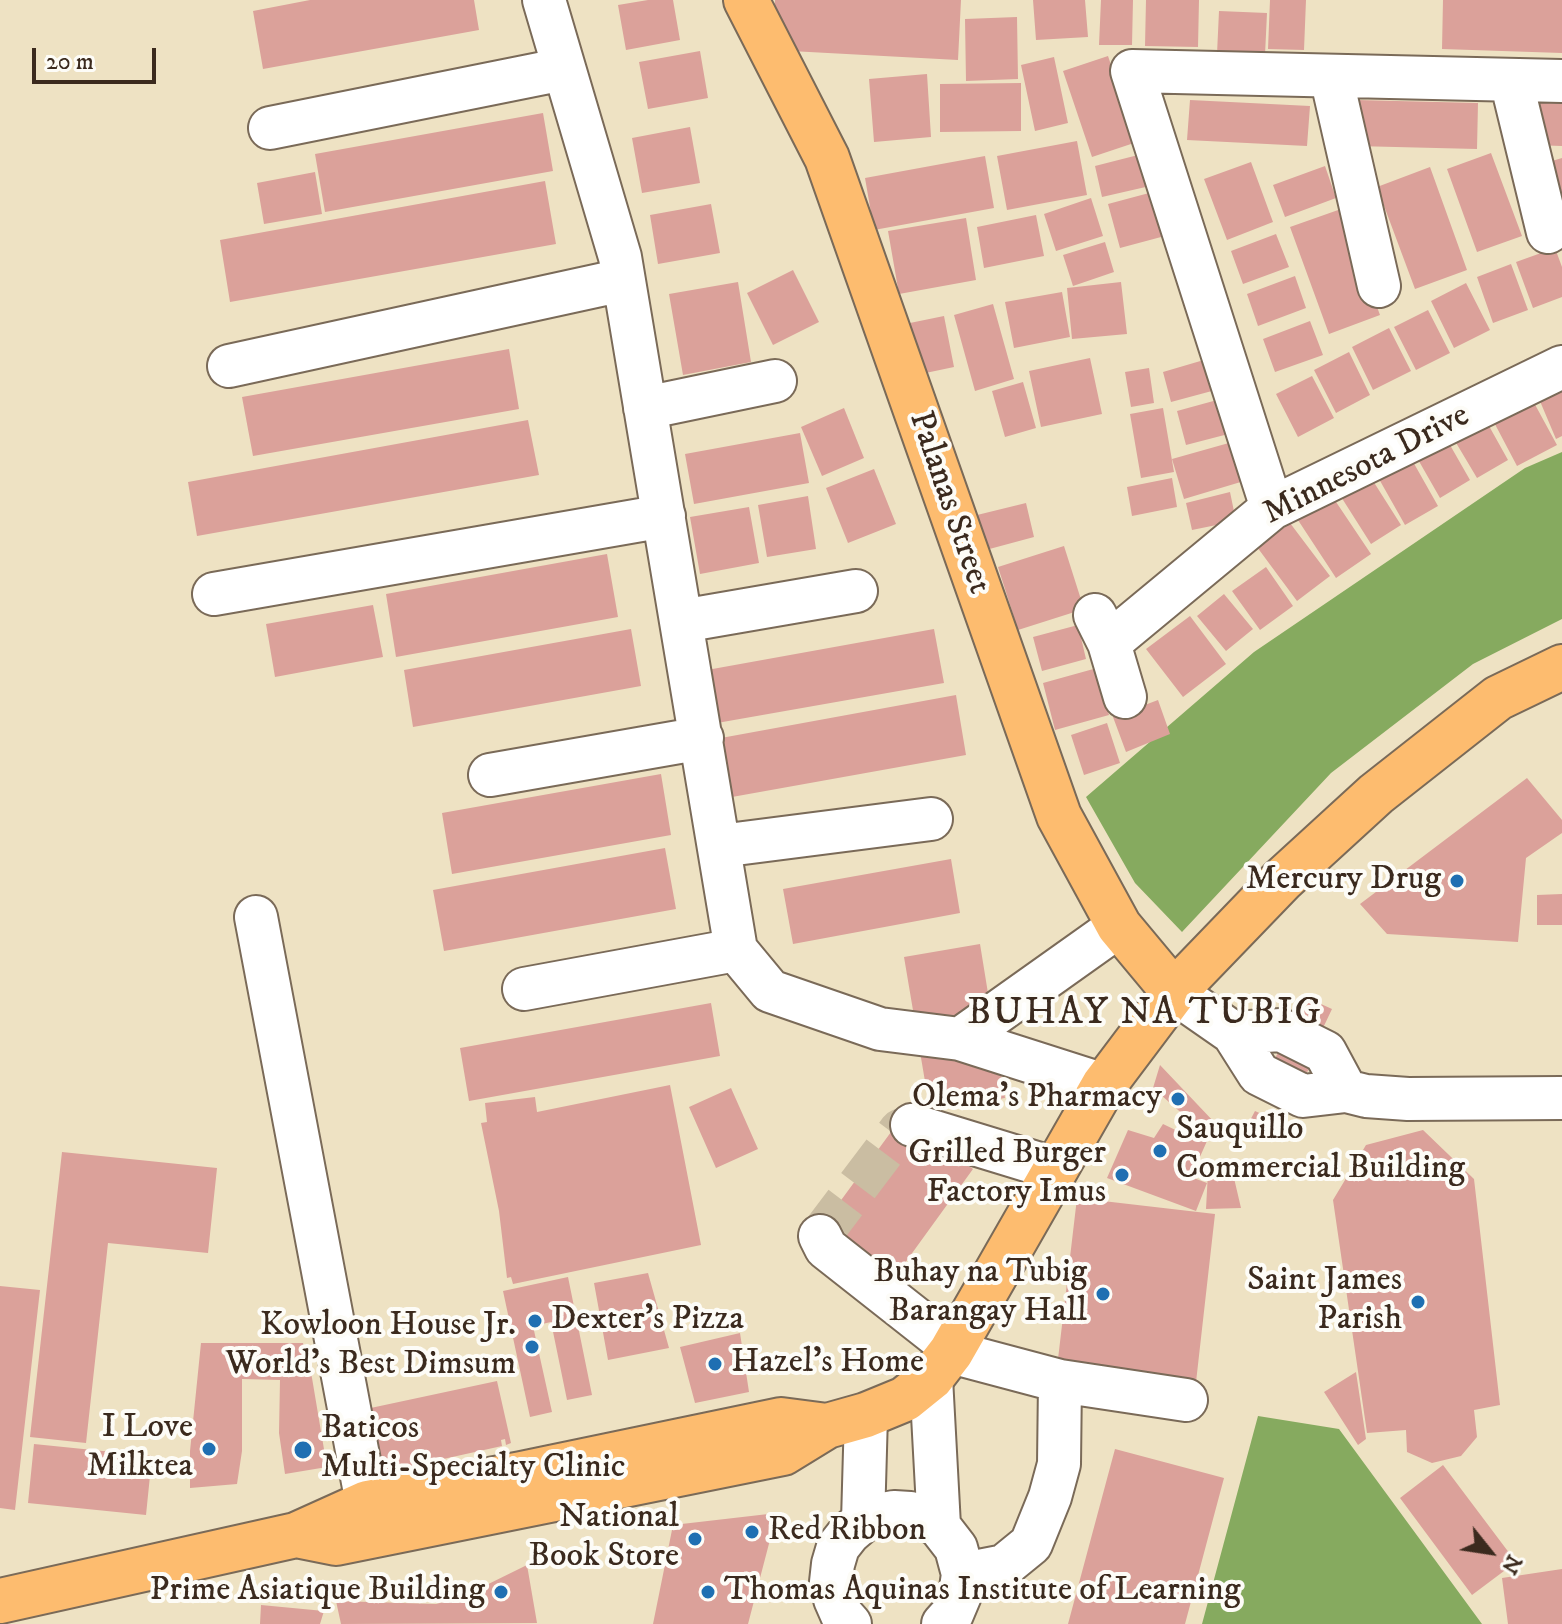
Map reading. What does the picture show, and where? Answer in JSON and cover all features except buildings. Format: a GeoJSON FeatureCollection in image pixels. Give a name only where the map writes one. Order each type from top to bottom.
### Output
{"type":"FeatureCollection","features":[{"type":"Feature","properties":{"kind":"main road","name":"Palanas Street"},"geometry":{"type":"LineString","coordinates":[[746,0],[827,158],[1059,816],[1119,926],[1174,992]]}},
{"type":"Feature","properties":{"kind":"main road"},"geometry":{"type":"LineString","coordinates":[[296,1535],[336,1543],[783,1453],[846,1421],[905,1399],[945,1359],[1104,1085],[1174,992],[1282,880],[1376,794],[1498,698],[1562,667]]}},
{"type":"Feature","properties":{"kind":"main road"},"geometry":{"type":"LineString","coordinates":[[0,1601],[296,1535],[367,1503],[781,1420],[846,1421]]}},
{"type":"Feature","properties":{"kind":"street"},"geometry":{"type":"LineString","coordinates":[[544,0],[620,257],[736,950],[770,991],[880,1029],[960,1039],[1104,1085]]}},
{"type":"Feature","properties":{"kind":"street"},"geometry":{"type":"LineString","coordinates":[[270,128],[564,69]]}},
{"type":"Feature","properties":{"kind":"street"},"geometry":{"type":"LineString","coordinates":[[1272,508],[1132,71],[1562,81]]}},
{"type":"Feature","properties":{"kind":"street"},"geometry":{"type":"LineString","coordinates":[[1331,76],[1379,286]]}},
{"type":"Feature","properties":{"kind":"street"},"geometry":{"type":"LineString","coordinates":[[1511,80],[1548,232]]}},
{"type":"Feature","properties":{"kind":"street"},"geometry":{"type":"LineString","coordinates":[[229,366],[623,280]]}},
{"type":"Feature","properties":{"kind":"street","name":"Minnesota Drive"},"geometry":{"type":"LineString","coordinates":[[1125,697],[1102,629],[1272,508],[1562,367]]}},
{"type":"Feature","properties":{"kind":"street"},"geometry":{"type":"LineString","coordinates":[[645,408],[775,381]]}},
{"type":"Feature","properties":{"kind":"street"},"geometry":{"type":"LineString","coordinates":[[214,594],[664,516]]}},
{"type":"Feature","properties":{"kind":"street"},"geometry":{"type":"LineString","coordinates":[[682,621],[856,591]]}},
{"type":"Feature","properties":{"kind":"street"},"geometry":{"type":"LineString","coordinates":[[490,775],[702,738]]}},
{"type":"Feature","properties":{"kind":"street"},"geometry":{"type":"LineString","coordinates":[[720,846],[931,819]]}},
{"type":"Feature","properties":{"kind":"street"},"geometry":{"type":"LineString","coordinates":[[256,917],[367,1503]]}},
{"type":"Feature","properties":{"kind":"street"},"geometry":{"type":"LineString","coordinates":[[960,1039],[1119,926]]}},
{"type":"Feature","properties":{"kind":"street"},"geometry":{"type":"LineString","coordinates":[[524,989],[736,950]]}},
{"type":"Feature","properties":{"kind":"street"},"geometry":{"type":"LineString","coordinates":[[1174,992],[1233,1033],[1281,1030],[1325,1052],[1346,1091],[1408,1099],[1562,1098]]}},
{"type":"Feature","properties":{"kind":"street"},"geometry":{"type":"LineString","coordinates":[[912,1125],[1056,1169]]}},
{"type":"Feature","properties":{"kind":"street"},"geometry":{"type":"LineString","coordinates":[[820,1236],[826,1248],[945,1359],[1060,1381],[1186,1400]]}},
{"type":"Feature","properties":{"kind":"street"},"geometry":{"type":"LineString","coordinates":[[939,1526],[945,1359]]}},
{"type":"Feature","properties":{"kind":"street"},"geometry":{"type":"LineString","coordinates":[[963,1574],[1004,1566],[1031,1544],[1050,1497],[1059,1464],[1060,1381]]}},
{"type":"Feature","properties":{"kind":"street"},"geometry":{"type":"LineString","coordinates":[[846,1421],[863,1521]]}},
{"type":"Feature","properties":{"kind":"street"},"geometry":{"type":"LineString","coordinates":[[850,1624],[842,1615],[831,1582],[838,1547],[863,1521],[878,1515],[910,1513],[939,1526],[956,1548],[963,1574],[960,1595],[952,1614],[943,1624]]}},
{"type":"Feature","properties":{"kind":"green space"},"geometry":{"type":"Polygon","coordinates":[[[1562,452],[1562,619],[1473,664],[1331,773],[1182,932],[1135,883],[1086,797],[1254,652],[1525,468],[1562,452]]]}},
{"type":"Feature","properties":{"kind":"green space"},"geometry":{"type":"Polygon","coordinates":[[[1258,1416],[1339,1429],[1482,1624],[1202,1624],[1258,1416]]]}},
{"type":"Feature","properties":{"kind":"tunnel"},"geometry":{"type":"LineString","coordinates":[[820,1236],[900,1130],[912,1125]]}},
{"type":"Feature","properties":{"kind":"place","name":"Mercury Drug"},"geometry":{"type":"Point","coordinates":[1457,881]}},
{"type":"Feature","properties":{"kind":"place","name":"Olema's Pharmacy"},"geometry":{"type":"Point","coordinates":[1178,1099]}},
{"type":"Feature","properties":{"kind":"place","name":"Sauquillo Commercial Building"},"geometry":{"type":"Point","coordinates":[1160,1151]}},
{"type":"Feature","properties":{"kind":"place","name":"Grilled Burger Factory Imus"},"geometry":{"type":"Point","coordinates":[1122,1175]}},
{"type":"Feature","properties":{"kind":"place","name":"Buhay na Tubig Barangay Hall"},"geometry":{"type":"Point","coordinates":[1103,1294]}},
{"type":"Feature","properties":{"kind":"place","name":"Saint James Parish"},"geometry":{"type":"Point","coordinates":[1418,1302]}},
{"type":"Feature","properties":{"kind":"place","name":"Dexter's Pizza"},"geometry":{"type":"Point","coordinates":[535,1321]}},
{"type":"Feature","properties":{"kind":"place","name":"Kowloon House Jr. World’s Best Dimsum"},"geometry":{"type":"Point","coordinates":[532,1347]}},
{"type":"Feature","properties":{"kind":"place","name":"Hazel's Home"},"geometry":{"type":"Point","coordinates":[715,1364]}},
{"type":"Feature","properties":{"kind":"place","name":"I Love Milktea"},"geometry":{"type":"Point","coordinates":[209,1449]}},
{"type":"Feature","properties":{"kind":"place","name":"Baticos Multi-Specialty Clinic"},"geometry":{"type":"Point","coordinates":[303,1450]}},
{"type":"Feature","properties":{"kind":"place","name":"Red Ribbon"},"geometry":{"type":"Point","coordinates":[752,1532]}},
{"type":"Feature","properties":{"kind":"place","name":"National Book Store"},"geometry":{"type":"Point","coordinates":[695,1539]}},
{"type":"Feature","properties":{"kind":"place","name":"Prime Asiatique Building"},"geometry":{"type":"Point","coordinates":[501,1592]}},
{"type":"Feature","properties":{"kind":"place","name":"Thomas Aquinas Institute of Learning"},"geometry":{"type":"Point","coordinates":[708,1592]}},
{"type":"Feature","properties":{"kind":"district","name":"BUHAY NA TUBIG"},"geometry":{"type":"Point","coordinates":[1145,1015]}}]}
